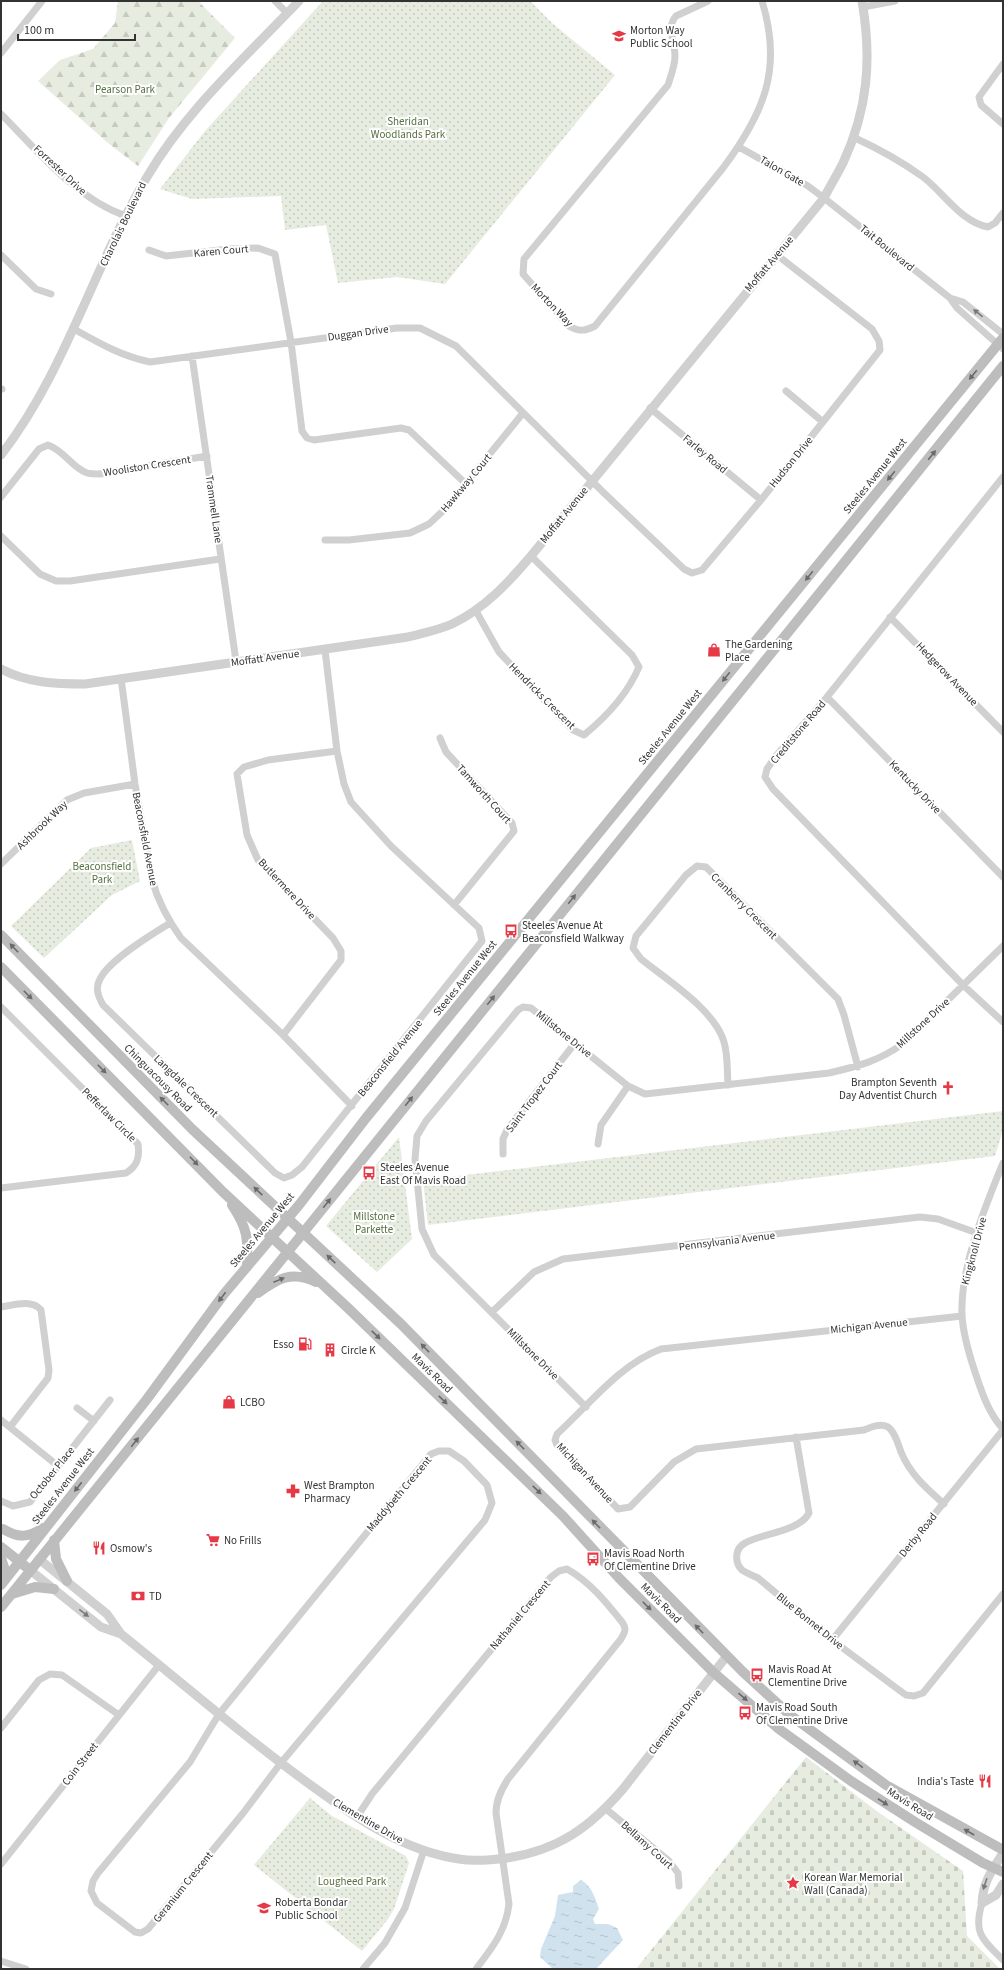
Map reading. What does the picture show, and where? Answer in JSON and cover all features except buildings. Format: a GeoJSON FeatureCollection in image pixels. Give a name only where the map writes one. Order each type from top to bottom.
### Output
{"type":"FeatureCollection","features":[{"type":"Feature","properties":{"kind":"main road","name":"Steeles Avenue West"},"geometry":{"type":"LineString","coordinates":[[1,1584],[271,1236],[1001,344]]}},
{"type":"Feature","properties":{"kind":"main road"},"geometry":{"type":"LineString","coordinates":[[1,1607],[1003,366]]}},
{"type":"Feature","properties":{"kind":"main road","name":"Chinguacousy Road"},"geometry":{"type":"LineString","coordinates":[[1,935],[186,1123],[302,1233]]}},
{"type":"Feature","properties":{"kind":"main road"},"geometry":{"type":"LineString","coordinates":[[1,967],[223,1192],[271,1236]]}},
{"type":"Feature","properties":{"kind":"main road"},"geometry":{"type":"LineString","coordinates":[[223,1192],[243,1222],[248,1242],[247,1266]]}},
{"type":"Feature","properties":{"kind":"main road","name":"Mavis Road"},"geometry":{"type":"LineString","coordinates":[[302,1233],[401,1324],[726,1657],[790,1715],[886,1784],[1003,1852]]}},
{"type":"Feature","properties":{"kind":"main road","name":"Mavis Road"},"geometry":{"type":"LineString","coordinates":[[271,1236],[564,1516],[619,1578],[713,1672],[779,1729],[850,1781],[915,1822],[1003,1872]]}},
{"type":"Feature","properties":{"kind":"main road"},"geometry":{"type":"LineString","coordinates":[[247,1302],[275,1281],[286,1277],[306,1277],[326,1287]]}},
{"type":"Feature","properties":{"kind":"main road"},"geometry":{"type":"LineString","coordinates":[[564,1516],[577,1503]]}},
{"type":"Feature","properties":{"kind":"main road"},"geometry":{"type":"LineString","coordinates":[[2,1529],[14,1536],[27,1536],[35,1533],[51,1521]]}},
{"type":"Feature","properties":{"kind":"main road"},"geometry":{"type":"LineString","coordinates":[[2,1529],[29,1549],[39,1559]]}},
{"type":"Feature","properties":{"kind":"main road"},"geometry":{"type":"LineString","coordinates":[[54,1540],[56,1559],[67,1581]]}},
{"type":"Feature","properties":{"kind":"main road"},"geometry":{"type":"LineString","coordinates":[[1,1547],[30,1570]]}},
{"type":"Feature","properties":{"kind":"main road"},"geometry":{"type":"LineString","coordinates":[[1,1558],[4,1567],[1,1584]]}},
{"type":"Feature","properties":{"kind":"main road"},"geometry":{"type":"LineString","coordinates":[[12,1594],[35,1587],[54,1589]]}},
{"type":"Feature","properties":{"kind":"street"},"geometry":{"type":"LineString","coordinates":[[1,53],[42,1]]}},
{"type":"Feature","properties":{"kind":"street"},"geometry":{"type":"LineString","coordinates":[[275,1],[287,13]]}},
{"type":"Feature","properties":{"kind":"street","name":"Charolais Boulevard"},"geometry":{"type":"LineString","coordinates":[[1,454],[32,411],[74,329],[126,216],[148,175],[173,138],[200,106],[299,1]]}},
{"type":"Feature","properties":{"kind":"street","name":"Morton Way"},"geometry":{"type":"LineString","coordinates":[[708,1],[676,16],[673,20],[671,28],[674,63],[668,84],[524,259],[523,274],[569,326],[577,330],[586,330],[595,326],[739,147],[757,117],[769,75],[772,51],[768,19],[762,1]]}},
{"type":"Feature","properties":{"kind":"street"},"geometry":{"type":"LineString","coordinates":[[863,4],[895,1]]}},
{"type":"Feature","properties":{"kind":"street","name":"Moffatt Avenue"},"geometry":{"type":"LineString","coordinates":[[2,673],[53,684],[84,684],[408,637],[451,624],[476,611],[514,576],[531,556],[650,408],[824,198],[843,162],[863,109],[868,66],[867,30],[863,4]]}},
{"type":"Feature","properties":{"kind":"street"},"geometry":{"type":"LineString","coordinates":[[1003,64],[979,97],[982,105],[1003,124]]}},
{"type":"Feature","properties":{"kind":"street","name":"Forrester Drive"},"geometry":{"type":"LineString","coordinates":[[1,114],[78,190],[94,201],[126,216]]}},
{"type":"Feature","properties":{"kind":"street"},"geometry":{"type":"LineString","coordinates":[[853,137],[881,149],[923,177],[964,215],[981,226],[988,227],[995,223],[1003,213]]}},
{"type":"Feature","properties":{"kind":"street","name":"Talon Gate"},"geometry":{"type":"LineString","coordinates":[[739,147],[808,186],[824,198]]}},
{"type":"Feature","properties":{"kind":"street","name":"Tait Boulevard"},"geometry":{"type":"LineString","coordinates":[[824,198],[950,298],[957,308],[988,337],[1001,344]]}},
{"type":"Feature","properties":{"kind":"street","name":"Karen Court"},"geometry":{"type":"LineString","coordinates":[[149,250],[166,256],[228,249],[258,248],[275,254],[291,342]]}},
{"type":"Feature","properties":{"kind":"street"},"geometry":{"type":"LineString","coordinates":[[1,255],[36,289],[51,294]]}},
{"type":"Feature","properties":{"kind":"street","name":"Hudson Drive"},"geometry":{"type":"LineString","coordinates":[[592,480],[684,569],[692,573],[702,570],[760,500],[880,350],[879,341],[872,329],[777,255]]}},
{"type":"Feature","properties":{"kind":"street","name":"Tait Boulevard"},"geometry":{"type":"LineString","coordinates":[[950,298],[963,302],[1003,334]]}},
{"type":"Feature","properties":{"kind":"street","name":"Duggan Drive"},"geometry":{"type":"LineString","coordinates":[[74,329],[110,349],[131,358],[150,362],[396,328],[420,328],[456,346],[592,480]]}},
{"type":"Feature","properties":{"kind":"street"},"geometry":{"type":"LineString","coordinates":[[291,342],[302,431],[307,438],[314,440],[401,428],[409,430],[466,484]]}},
{"type":"Feature","properties":{"kind":"street","name":"Trammell Lane"},"geometry":{"type":"LineString","coordinates":[[192,356],[220,559],[236,661]]}},
{"type":"Feature","properties":{"kind":"street"},"geometry":{"type":"LineString","coordinates":[[786,391],[823,422]]}},
{"type":"Feature","properties":{"kind":"street","name":"Farley Road"},"geometry":{"type":"LineString","coordinates":[[650,408],[760,500]]}},
{"type":"Feature","properties":{"kind":"street","name":"Hawkway Court"},"geometry":{"type":"LineString","coordinates":[[325,540],[349,540],[410,533],[429,524],[446,509],[523,413]]}},
{"type":"Feature","properties":{"kind":"street","name":"Wooliston Crescent"},"geometry":{"type":"LineString","coordinates":[[1,497],[39,449],[48,445],[58,448],[76,466],[87,473],[100,474],[207,456]]}},
{"type":"Feature","properties":{"kind":"street","name":"Creditstone Road"},"geometry":{"type":"LineString","coordinates":[[1003,477],[827,697],[775,757],[765,774],[766,781],[964,985],[1003,1022]]}},
{"type":"Feature","properties":{"kind":"street"},"geometry":{"type":"LineString","coordinates":[[1,536],[40,574],[56,581],[70,581],[220,559]]}},
{"type":"Feature","properties":{"kind":"street","name":"Hendricks Crescent"},"geometry":{"type":"LineString","coordinates":[[476,611],[499,652],[564,722],[573,730],[584,735],[597,724],[631,685],[639,667],[632,655],[531,556]]}},
{"type":"Feature","properties":{"kind":"street","name":"Hedgerow Avenue"},"geometry":{"type":"LineString","coordinates":[[890,617],[1003,732]]}},
{"type":"Feature","properties":{"kind":"street","name":"Beaconsfield Avenue"},"geometry":{"type":"LineString","coordinates":[[121,678],[135,784],[154,886],[170,923],[181,938],[352,1106],[482,941],[479,928],[391,846],[351,802],[344,784],[337,751],[325,650]]}},
{"type":"Feature","properties":{"kind":"street","name":"Kentucky Drive"},"geometry":{"type":"LineString","coordinates":[[827,697],[1003,877]]}},
{"type":"Feature","properties":{"kind":"street","name":"Tamworth Court"},"geometry":{"type":"LineString","coordinates":[[440,738],[446,752],[512,823],[514,831],[454,905]]}},
{"type":"Feature","properties":{"kind":"street","name":"Butlermere Drive"},"geometry":{"type":"LineString","coordinates":[[282,1036],[341,960],[341,951],[333,938],[258,860],[247,835],[237,774],[244,767],[268,760],[337,751]]}},
{"type":"Feature","properties":{"kind":"street","name":"Ashbrook Way"},"geometry":{"type":"LineString","coordinates":[[1,864],[68,800],[84,793],[135,784]]}},
{"type":"Feature","properties":{"kind":"street","name":"Cranberry Crescent"},"geometry":{"type":"LineString","coordinates":[[728,1084],[724,1042],[717,1026],[706,1011],[641,959],[633,948],[636,936],[686,875],[697,866],[706,867],[838,999],[858,1066]]}},
{"type":"Feature","properties":{"kind":"street","name":"Langdale Crescent"},"geometry":{"type":"LineString","coordinates":[[170,923],[142,939],[100,978],[98,995],[103,1005],[275,1173],[284,1178],[292,1176],[302,1167],[352,1106]]}},
{"type":"Feature","properties":{"kind":"street","name":"Millstone Drive"},"geometry":{"type":"LineString","coordinates":[[586,1407],[434,1255],[422,1229],[415,1158],[417,1136],[426,1121],[518,1010],[523,1007],[531,1008],[628,1086],[645,1094],[829,1073],[858,1066],[887,1055],[904,1042],[1003,946]]}},
{"type":"Feature","properties":{"kind":"street","name":"Pefferlaw Circle"},"geometry":{"type":"LineString","coordinates":[[1,1007],[138,1144],[139,1152],[138,1160],[133,1168],[126,1173],[1,1185]]}},
{"type":"Feature","properties":{"kind":"street","name":"Saint Tropez Court"},"geometry":{"type":"LineString","coordinates":[[503,1154],[503,1139],[510,1126],[575,1043]]}},
{"type":"Feature","properties":{"kind":"street"},"geometry":{"type":"LineString","coordinates":[[598,1144],[601,1125],[628,1086]]}},
{"type":"Feature","properties":{"kind":"street","name":"Kingknoll Drive"},"geometry":{"type":"LineString","coordinates":[[1003,1163],[987,1201],[977,1233],[964,1283],[962,1316],[965,1337],[981,1390],[988,1407],[1003,1429]]}},
{"type":"Feature","properties":{"kind":"street","name":"Pennsylvania Avenue"},"geometry":{"type":"LineString","coordinates":[[492,1312],[534,1272],[549,1264],[564,1259],[920,1217],[938,1219],[977,1233]]}},
{"type":"Feature","properties":{"kind":"street"},"geometry":{"type":"LineString","coordinates":[[1,1307],[30,1303],[37,1306],[41,1310],[49,1370],[48,1378],[10,1427]]}},
{"type":"Feature","properties":{"kind":"street","name":"Michigan Avenue"},"geometry":{"type":"LineString","coordinates":[[944,1504],[912,1473],[893,1434],[889,1428],[882,1425],[864,1430],[696,1449],[674,1462],[630,1507],[618,1509],[557,1445],[555,1440],[557,1434],[637,1360],[648,1354],[666,1348],[678,1348],[962,1316]]}},
{"type":"Feature","properties":{"kind":"street","name":"October Place"},"geometry":{"type":"LineString","coordinates":[[1,1500],[13,1506],[26,1504],[110,1400]]}},
{"type":"Feature","properties":{"kind":"street"},"geometry":{"type":"LineString","coordinates":[[77,1408],[94,1421]]}},
{"type":"Feature","properties":{"kind":"street"},"geometry":{"type":"LineString","coordinates":[[1,1420],[58,1466]]}},
{"type":"Feature","properties":{"kind":"street","name":"Derby Road"},"geometry":{"type":"LineString","coordinates":[[833,1639],[944,1504],[1003,1429]]}},
{"type":"Feature","properties":{"kind":"street","name":"Blue Bonnet Drive"},"geometry":{"type":"LineString","coordinates":[[796,1437],[809,1513],[803,1522],[770,1535],[746,1542],[738,1551],[736,1558],[742,1570],[758,1578],[899,1690],[914,1696],[923,1692],[1003,1594]]}},
{"type":"Feature","properties":{"kind":"street","name":"Maddybeth Crescent"},"geometry":{"type":"LineString","coordinates":[[219,1714],[431,1454],[439,1451],[449,1451],[464,1461],[487,1485],[492,1497],[492,1503],[485,1520],[280,1764]]}},
{"type":"Feature","properties":{"kind":"street","name":"Clementine Drive"},"geometry":{"type":"LineString","coordinates":[[39,1559],[107,1614],[120,1634]]}},
{"type":"Feature","properties":{"kind":"street","name":"Nathaniel Crescent"},"geometry":{"type":"LineString","coordinates":[[357,1817],[372,1794],[551,1577],[558,1571],[567,1569],[594,1590],[622,1622],[626,1631],[508,1779],[501,1791],[496,1803],[496,1813],[501,1859]]}},
{"type":"Feature","properties":{"kind":"street","name":"Clementine Drive"},"geometry":{"type":"LineString","coordinates":[[30,1570],[101,1627],[120,1634],[280,1764],[357,1817],[393,1838],[424,1850],[459,1859],[501,1859],[520,1856],[549,1848],[588,1825],[606,1809],[726,1657]]}},
{"type":"Feature","properties":{"kind":"street","name":"Coin Street"},"geometry":{"type":"LineString","coordinates":[[1,1864],[159,1665]]}},
{"type":"Feature","properties":{"kind":"street"},"geometry":{"type":"LineString","coordinates":[[1,1728],[39,1680],[50,1674],[62,1676],[119,1715]]}},
{"type":"Feature","properties":{"kind":"street","name":"Geranium Crescent"},"geometry":{"type":"LineString","coordinates":[[219,1714],[190,1762],[98,1873],[93,1881],[91,1891],[97,1903],[135,1932],[141,1933],[148,1929],[244,1812],[280,1764]]}},
{"type":"Feature","properties":{"kind":"street","name":"Bellamy Court"},"geometry":{"type":"LineString","coordinates":[[606,1809],[669,1861],[678,1873],[679,1886]]}},
{"type":"Feature","properties":{"kind":"street"},"geometry":{"type":"LineString","coordinates":[[363,1969],[385,1943],[405,1908],[424,1850]]}},
{"type":"Feature","properties":{"kind":"street"},"geometry":{"type":"LineString","coordinates":[[1003,1852],[986,1878],[982,1891],[982,1903],[978,1917],[978,1928],[981,1938],[1003,1960]]}},
{"type":"Feature","properties":{"kind":"street"},"geometry":{"type":"LineString","coordinates":[[476,1969],[500,1936],[507,1918],[509,1904],[501,1859]]}},
{"type":"Feature","properties":{"kind":"street"},"geometry":{"type":"LineString","coordinates":[[982,1903],[996,1895],[1003,1884]]}},
{"type":"Feature","properties":{"kind":"street"},"geometry":{"type":"LineString","coordinates":[[1,1961],[26,1969]]}},
{"type":"Feature","properties":{"kind":"green space","name":"Pearson Park"},"geometry":{"type":"Polygon","coordinates":[[[118,1],[198,1],[235,38],[169,118],[138,166],[108,143],[38,81],[60,60],[93,49],[115,23],[118,1]]]}},
{"type":"Feature","properties":{"kind":"green space","name":"Sheridan Woodlands Park"},"geometry":{"type":"Polygon","coordinates":[[[323,1],[530,1],[552,23],[615,75],[445,284],[397,277],[338,283],[326,225],[285,230],[281,196],[192,199],[160,189],[205,131],[323,1]]]}},
{"type":"Feature","properties":{"kind":"green space","name":"Beaconsfield Park"},"geometry":{"type":"Polygon","coordinates":[[[132,840],[140,881],[112,895],[44,958],[11,926],[91,848],[132,840]]]}},
{"type":"Feature","properties":{"kind":"green space"},"geometry":{"type":"Polygon","coordinates":[[[1003,1111],[1003,1130],[995,1156],[428,1225],[423,1180],[1003,1111]]]}},
{"type":"Feature","properties":{"kind":"green space","name":"Millstone Parkette"},"geometry":{"type":"Polygon","coordinates":[[[399,1137],[412,1239],[377,1272],[326,1226],[399,1137]]]}},
{"type":"Feature","properties":{"kind":"green space"},"geometry":{"type":"Polygon","coordinates":[[[806,1757],[878,1812],[963,1871],[967,1936],[1000,1969],[636,1969],[806,1757]]]}},
{"type":"Feature","properties":{"kind":"green space","name":"Lougheed Park"},"geometry":{"type":"Polygon","coordinates":[[[310,1798],[332,1816],[406,1856],[409,1863],[394,1909],[388,1919],[362,1951],[254,1865],[310,1798]]]}},
{"type":"Feature","properties":{"kind":"water"},"geometry":{"type":"Polygon","coordinates":[[[581,1880],[590,1889],[599,1909],[593,1919],[595,1924],[608,1924],[617,1928],[623,1940],[596,1969],[553,1969],[540,1957],[541,1949],[555,1916],[558,1895],[573,1892],[573,1886],[581,1880]]]}},
{"type":"Feature","properties":{"kind":"place","name":"Morton Way Public School"},"geometry":{"type":"Point","coordinates":[619,36]}},
{"type":"Feature","properties":{"kind":"place","name":"The Gardening Place"},"geometry":{"type":"Point","coordinates":[714,650]}},
{"type":"Feature","properties":{"kind":"place","name":"Steeles Avenue At Beaconsfield Walkway"},"geometry":{"type":"Point","coordinates":[511,931]}},
{"type":"Feature","properties":{"kind":"place","name":"Brampton Seventh Day Adventist Church"},"geometry":{"type":"Point","coordinates":[948,1088]}},
{"type":"Feature","properties":{"kind":"place","name":"Steeles Avenue East Of Mavis Road"},"geometry":{"type":"Point","coordinates":[369,1173]}},
{"type":"Feature","properties":{"kind":"place","name":"Esso"},"geometry":{"type":"Point","coordinates":[305,1344]}},
{"type":"Feature","properties":{"kind":"place","name":"Circle K"},"geometry":{"type":"Point","coordinates":[330,1350]}},
{"type":"Feature","properties":{"kind":"place","name":"LCBO"},"geometry":{"type":"Point","coordinates":[229,1402]}},
{"type":"Feature","properties":{"kind":"place","name":"West Brampton Pharmacy"},"geometry":{"type":"Point","coordinates":[293,1491]}},
{"type":"Feature","properties":{"kind":"place","name":"No Frills"},"geometry":{"type":"Point","coordinates":[213,1540]}},
{"type":"Feature","properties":{"kind":"place","name":"Osmow's"},"geometry":{"type":"Point","coordinates":[99,1548]}},
{"type":"Feature","properties":{"kind":"place","name":"Mavis Road North Of Clementine Drive"},"geometry":{"type":"Point","coordinates":[593,1559]}},
{"type":"Feature","properties":{"kind":"place","name":"TD"},"geometry":{"type":"Point","coordinates":[138,1596]}},
{"type":"Feature","properties":{"kind":"place","name":"Mavis Road At Clementine Drive"},"geometry":{"type":"Point","coordinates":[757,1675]}},
{"type":"Feature","properties":{"kind":"place","name":"Mavis Road South Of Clementine Drive"},"geometry":{"type":"Point","coordinates":[745,1713]}},
{"type":"Feature","properties":{"kind":"place","name":"India's Taste"},"geometry":{"type":"Point","coordinates":[985,1781]}},
{"type":"Feature","properties":{"kind":"place","name":"Korean War Memorial Wall (Canada)"},"geometry":{"type":"Point","coordinates":[793,1883]}},
{"type":"Feature","properties":{"kind":"place","name":"Roberta Bondar Public School"},"geometry":{"type":"Point","coordinates":[264,1908]}}]}
